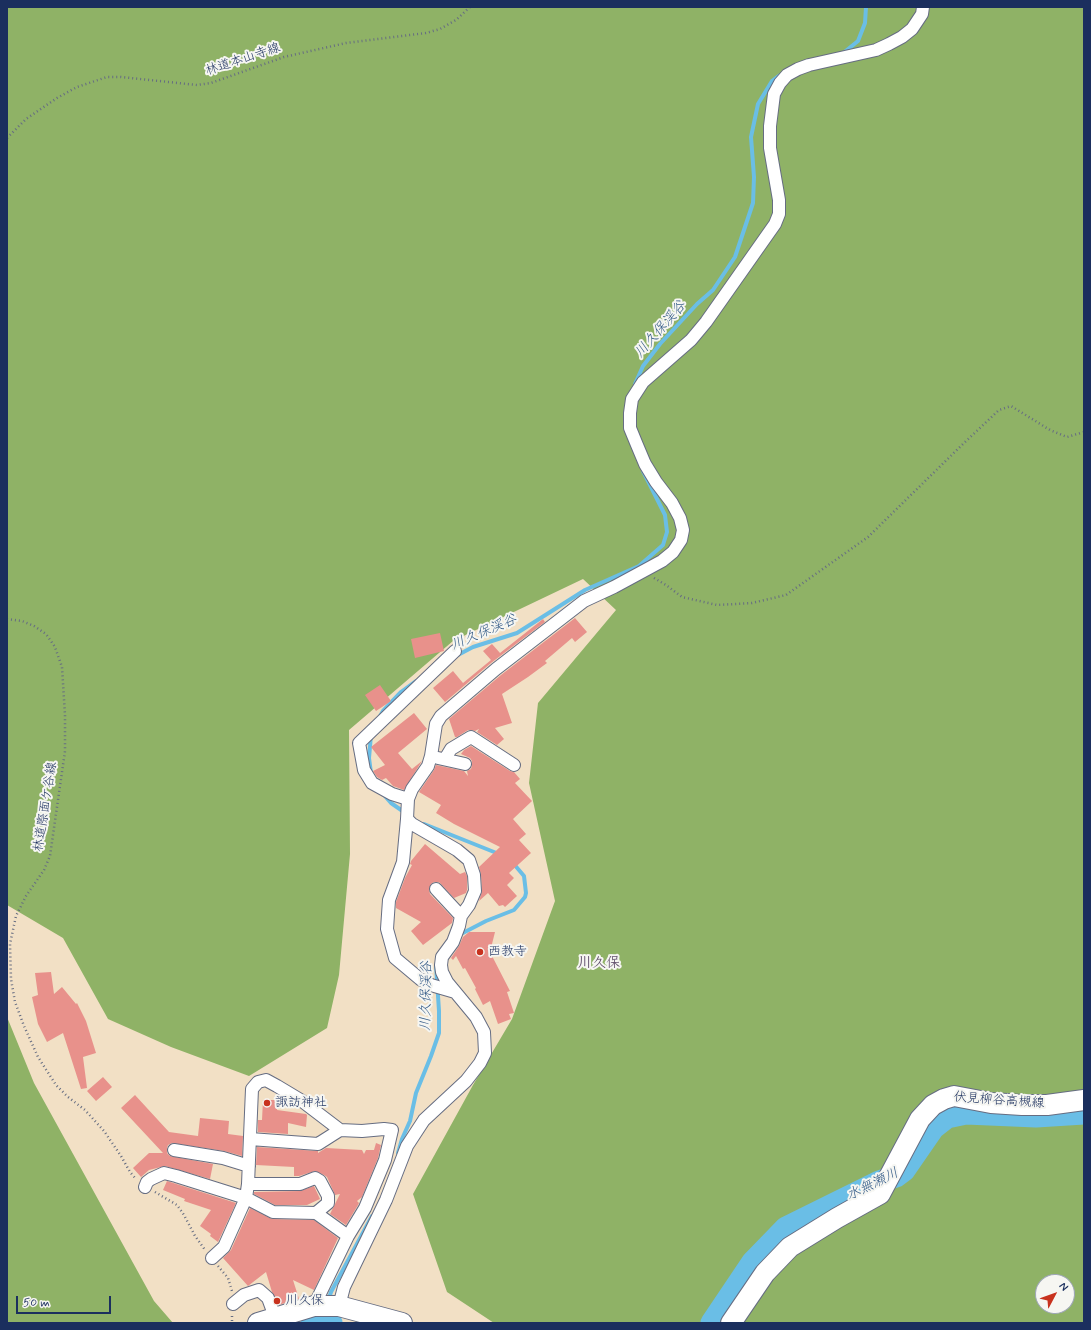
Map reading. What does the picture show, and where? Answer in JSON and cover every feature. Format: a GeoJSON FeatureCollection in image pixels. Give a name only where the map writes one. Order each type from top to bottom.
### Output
{"type":"FeatureCollection","features":[{"type":"Feature","properties":{"kind":"main road","name":"伏見柳谷高槻線"},"geometry":{"type":"LineString","coordinates":[[731,1323],[765,1273],[790,1246],[880,1194],[920,1119],[933,1105],[954,1096],[991,1103],[1028,1105],[1047,1105],[1084,1100]]}},
{"type":"Feature","properties":{"kind":"main road"},"geometry":{"type":"LineString","coordinates":[[266,1320],[327,1306],[402,1323]]}},
{"type":"Feature","properties":{"kind":"street"},"geometry":{"type":"LineString","coordinates":[[455,992],[431,985],[420,979],[395,958],[387,929],[389,900],[403,862],[408,799],[412,789],[428,766],[436,724],[441,716],[496,668],[584,601],[614,587],[662,561],[673,552],[681,540],[683,530],[680,518],[672,503],[645,464],[630,428],[632,399],[642,382],[691,340],[706,322],[775,224],[779,214],[779,200],[770,148],[770,126],[774,94],[780,83],[787,75],[809,65],[876,50],[889,44],[902,37],[912,29],[922,14],[923,7]]}},
{"type":"Feature","properties":{"kind":"street"},"geometry":{"type":"LineString","coordinates":[[408,799],[392,794],[372,783],[364,770],[359,743],[455,651]]}},
{"type":"Feature","properties":{"kind":"street"},"geometry":{"type":"LineString","coordinates":[[445,759],[451,749],[471,737],[514,765]]}},
{"type":"Feature","properties":{"kind":"street"},"geometry":{"type":"LineString","coordinates":[[431,756],[465,764]]}},
{"type":"Feature","properties":{"kind":"street"},"geometry":{"type":"LineString","coordinates":[[327,1306],[344,1287],[379,1214],[407,1146],[424,1120],[466,1081],[485,1054],[484,1032],[476,1017],[447,982],[442,972],[441,965],[442,957],[454,942],[459,926],[460,916],[469,905],[475,891],[474,876],[469,860],[456,850],[412,824],[407,819]]}},
{"type":"Feature","properties":{"kind":"street"},"geometry":{"type":"LineString","coordinates":[[436,889],[460,916]]}},
{"type":"Feature","properties":{"kind":"street"},"geometry":{"type":"LineString","coordinates":[[212,1258],[224,1247],[246,1198],[249,1166],[252,1089],[258,1082],[266,1080],[302,1101],[340,1130],[362,1131],[384,1128],[392,1130],[385,1160],[365,1208],[348,1236],[327,1306]]}},
{"type":"Feature","properties":{"kind":"street"},"geometry":{"type":"LineString","coordinates":[[250,1140],[318,1144],[340,1130]]}},
{"type":"Feature","properties":{"kind":"street"},"geometry":{"type":"LineString","coordinates":[[174,1150],[223,1158],[249,1166]]}},
{"type":"Feature","properties":{"kind":"street"},"geometry":{"type":"LineString","coordinates":[[145,1186],[151,1179],[164,1173],[246,1198],[273,1212],[316,1213],[348,1236]]}},
{"type":"Feature","properties":{"kind":"street"},"geometry":{"type":"LineString","coordinates":[[248,1184],[300,1184],[315,1178],[320,1181],[328,1196],[328,1203],[316,1213]]}},
{"type":"Feature","properties":{"kind":"street"},"geometry":{"type":"LineString","coordinates":[[365,1208],[379,1214]]}},
{"type":"Feature","properties":{"kind":"street"},"geometry":{"type":"LineString","coordinates":[[233,1304],[244,1295],[259,1290],[268,1298],[266,1320]]}},
{"type":"Feature","properties":{"kind":"path","name":"林道本山寺線"},"geometry":{"type":"LineString","coordinates":[[7,138],[26,119],[57,98],[77,87],[108,77],[197,85],[211,83],[284,57],[346,43],[426,33],[440,29],[456,20],[470,7]]}},
{"type":"Feature","properties":{"kind":"path"},"geometry":{"type":"LineString","coordinates":[[666,584],[682,597],[717,605],[752,603],[786,595],[868,537],[966,440],[999,410],[1011,406],[1050,430],[1067,437],[1084,432]]}},
{"type":"Feature","properties":{"kind":"path","name":"林道際面ケ谷線"},"geometry":{"type":"LineString","coordinates":[[7,619],[22,621],[34,626],[46,634],[55,647],[62,667],[65,715],[65,751],[50,856],[44,870],[26,896],[16,916],[10,944],[11,979],[15,1002],[38,1057],[56,1085],[68,1097],[85,1110],[104,1131],[130,1172],[139,1183],[177,1205],[195,1236],[228,1278],[232,1291],[232,1323]]}},
{"type":"Feature","properties":{"kind":"green space"},"geometry":{"type":"Polygon","coordinates":[[[7,7],[1084,7],[1084,1323],[494,1323],[447,1292],[413,1194],[473,1085],[512,1019],[555,901],[529,783],[538,703],[616,610],[583,579],[453,641],[349,730],[350,854],[339,975],[327,1028],[249,1076],[171,1047],[108,1019],[63,938],[7,905],[7,7]]]}},
{"type":"Feature","properties":{"kind":"green space"},"geometry":{"type":"Polygon","coordinates":[[[7,1017],[34,1083],[154,1301],[173,1323],[7,1323],[7,1017]]]}},
{"type":"Feature","properties":{"kind":"building"},"geometry":{"type":"Polygon","coordinates":[[[575,618],[587,632],[575,642],[572,638],[545,661],[547,663],[502,694],[512,723],[495,728],[504,739],[497,745],[477,732],[479,729],[475,731],[468,730],[455,737],[449,719],[501,675],[575,618]]]}},
{"type":"Feature","properties":{"kind":"building"},"geometry":{"type":"Polygon","coordinates":[[[543,619],[545,622],[491,663],[445,702],[433,688],[453,671],[463,683],[491,660],[483,651],[492,644],[500,653],[543,619]]]}},
{"type":"Feature","properties":{"kind":"building"},"geometry":{"type":"Polygon","coordinates":[[[440,633],[444,651],[415,658],[411,639],[440,633]]]}},
{"type":"Feature","properties":{"kind":"building"},"geometry":{"type":"Polygon","coordinates":[[[380,685],[391,701],[376,711],[365,695],[380,685]]]}},
{"type":"Feature","properties":{"kind":"building"},"geometry":{"type":"Polygon","coordinates":[[[414,713],[427,729],[398,753],[412,769],[422,761],[404,790],[393,786],[386,778],[382,780],[377,777],[373,771],[385,765],[371,747],[414,713]]]}},
{"type":"Feature","properties":{"kind":"building"},"geometry":{"type":"Polygon","coordinates":[[[471,746],[510,771],[514,772],[520,779],[515,783],[532,801],[513,819],[526,834],[519,840],[531,853],[509,873],[514,878],[507,885],[517,896],[505,907],[503,905],[499,906],[488,893],[479,901],[482,891],[479,867],[500,847],[454,824],[436,813],[441,805],[419,792],[436,765],[464,771],[468,776],[467,771],[471,769],[472,761],[470,758],[461,754],[464,750],[471,746]]]}},
{"type":"Feature","properties":{"kind":"building"},"geometry":{"type":"Polygon","coordinates":[[[425,844],[460,874],[465,872],[467,876],[467,890],[466,893],[454,898],[439,882],[434,882],[431,884],[429,890],[430,894],[453,918],[452,923],[423,945],[411,931],[421,922],[396,908],[396,902],[405,878],[412,865],[410,864],[411,861],[425,844]]]}},
{"type":"Feature","properties":{"kind":"building"},"geometry":{"type":"Polygon","coordinates":[[[469,932],[495,932],[490,952],[510,991],[507,992],[514,1013],[509,1014],[511,1019],[498,1024],[490,1001],[483,1005],[465,968],[463,969],[456,956],[453,960],[451,958],[463,937],[469,932]]]}},
{"type":"Feature","properties":{"kind":"building"},"geometry":{"type":"Polygon","coordinates":[[[51,972],[54,994],[62,987],[76,1004],[77,1003],[86,1021],[96,1053],[83,1057],[87,1088],[81,1089],[63,1033],[47,1042],[38,1024],[32,997],[38,995],[35,973],[51,972]]]}},
{"type":"Feature","properties":{"kind":"building"},"geometry":{"type":"Polygon","coordinates":[[[103,1077],[112,1087],[96,1101],[87,1091],[103,1077]]]}},
{"type":"Feature","properties":{"kind":"building"},"geometry":{"type":"Polygon","coordinates":[[[135,1095],[169,1132],[198,1136],[200,1118],[229,1121],[228,1134],[243,1136],[242,1156],[224,1151],[172,1143],[168,1145],[167,1148],[167,1153],[170,1156],[213,1164],[210,1179],[165,1166],[149,1170],[141,1177],[133,1168],[149,1153],[163,1153],[121,1108],[135,1095]]]}},
{"type":"Feature","properties":{"kind":"building"},"geometry":{"type":"Polygon","coordinates":[[[263,1100],[278,1100],[277,1110],[306,1114],[306,1127],[288,1123],[288,1134],[258,1132],[258,1120],[262,1120],[263,1100]]]}},
{"type":"Feature","properties":{"kind":"building"},"geometry":{"type":"Polygon","coordinates":[[[376,1143],[381,1145],[378,1158],[362,1197],[357,1201],[359,1203],[346,1225],[330,1214],[340,1194],[335,1195],[327,1177],[324,1175],[315,1171],[294,1176],[294,1167],[256,1165],[257,1147],[318,1151],[318,1153],[326,1148],[362,1150],[364,1154],[366,1150],[374,1150],[376,1143]]]}},
{"type":"Feature","properties":{"kind":"building"},"geometry":{"type":"Polygon","coordinates":[[[167,1181],[236,1203],[218,1242],[210,1236],[211,1234],[200,1226],[211,1210],[184,1201],[185,1199],[163,1190],[167,1181]]]}},
{"type":"Feature","properties":{"kind":"building"},"geometry":{"type":"Polygon","coordinates":[[[314,1186],[320,1199],[307,1205],[275,1205],[254,1194],[254,1192],[300,1191],[314,1186]]]}},
{"type":"Feature","properties":{"kind":"building"},"geometry":{"type":"Polygon","coordinates":[[[250,1208],[272,1219],[314,1220],[338,1238],[314,1290],[293,1280],[299,1299],[278,1305],[266,1272],[248,1286],[223,1258],[231,1250],[250,1208]]]}},
{"type":"Feature","properties":{"kind":"waterway","name":"川久保渓谷"},"geometry":{"type":"LineString","coordinates":[[842,54],[858,41],[865,23],[866,7]]}},
{"type":"Feature","properties":{"kind":"waterway","name":"川久保渓谷"},"geometry":{"type":"LineString","coordinates":[[635,384],[643,366],[660,344],[697,304],[713,290],[735,257],[753,203],[754,177],[751,137],[758,104],[772,81],[780,75]]}},
{"type":"Feature","properties":{"kind":"waterway","name":"川久保渓谷"},"geometry":{"type":"LineString","coordinates":[[456,656],[473,647],[517,633],[585,590],[639,566],[663,545],[667,532],[665,515],[643,471]]}},
{"type":"Feature","properties":{"kind":"waterway","name":"川久保渓谷"},"geometry":{"type":"LineString","coordinates":[[379,718],[383,711],[401,692],[416,681]]}},
{"type":"Feature","properties":{"kind":"waterway","name":"川久保渓谷"},"geometry":{"type":"LineString","coordinates":[[371,735],[369,758],[371,773]]}},
{"type":"Feature","properties":{"kind":"waterway","name":"川久保渓谷"},"geometry":{"type":"LineString","coordinates":[[384,795],[391,803],[404,812]]}},
{"type":"Feature","properties":{"kind":"waterway","name":"川久保渓谷"},"geometry":{"type":"LineString","coordinates":[[424,824],[499,854]]}},
{"type":"Feature","properties":{"kind":"waterway","name":"川久保渓谷"},"geometry":{"type":"LineString","coordinates":[[459,935],[486,921],[514,910],[525,897],[524,876],[513,863]]}},
{"type":"Feature","properties":{"kind":"waterway","name":"川久保渓谷"},"geometry":{"type":"LineString","coordinates":[[398,1153],[410,1121],[416,1093],[439,1033],[436,965]]}},
{"type":"Feature","properties":{"kind":"waterway","name":"水無瀬川"},"geometry":{"type":"LineString","coordinates":[[712,1323],[753,1262],[786,1228],[879,1182],[896,1176],[904,1170],[933,1128],[947,1117],[966,1113],[1036,1116],[1084,1113]]}},
{"type":"Feature","properties":{"kind":"waterway","name":"川久保渓谷"},"geometry":{"type":"LineString","coordinates":[[328,1301],[331,1292],[372,1216]]}},
{"type":"Feature","properties":{"kind":"waterway","name":"川久保渓谷"},"geometry":{"type":"LineString","coordinates":[[321,1321],[324,1311]]}},
{"type":"Feature","properties":{"kind":"waterway","name":"川久保渓谷"},"geometry":{"type":"LineString","coordinates":[[312,1323],[321,1321],[331,1323]]}},
{"type":"Feature","properties":{"kind":"place","name":"西教寺"},"geometry":{"type":"Point","coordinates":[480,952]}},
{"type":"Feature","properties":{"kind":"place","name":"諏訪神社"},"geometry":{"type":"Point","coordinates":[267,1103]}},
{"type":"Feature","properties":{"kind":"place","name":"川久保"},"geometry":{"type":"Point","coordinates":[277,1301]}},
{"type":"Feature","properties":{"kind":"district","name":"川久保"},"geometry":{"type":"Point","coordinates":[599,964]}}]}
